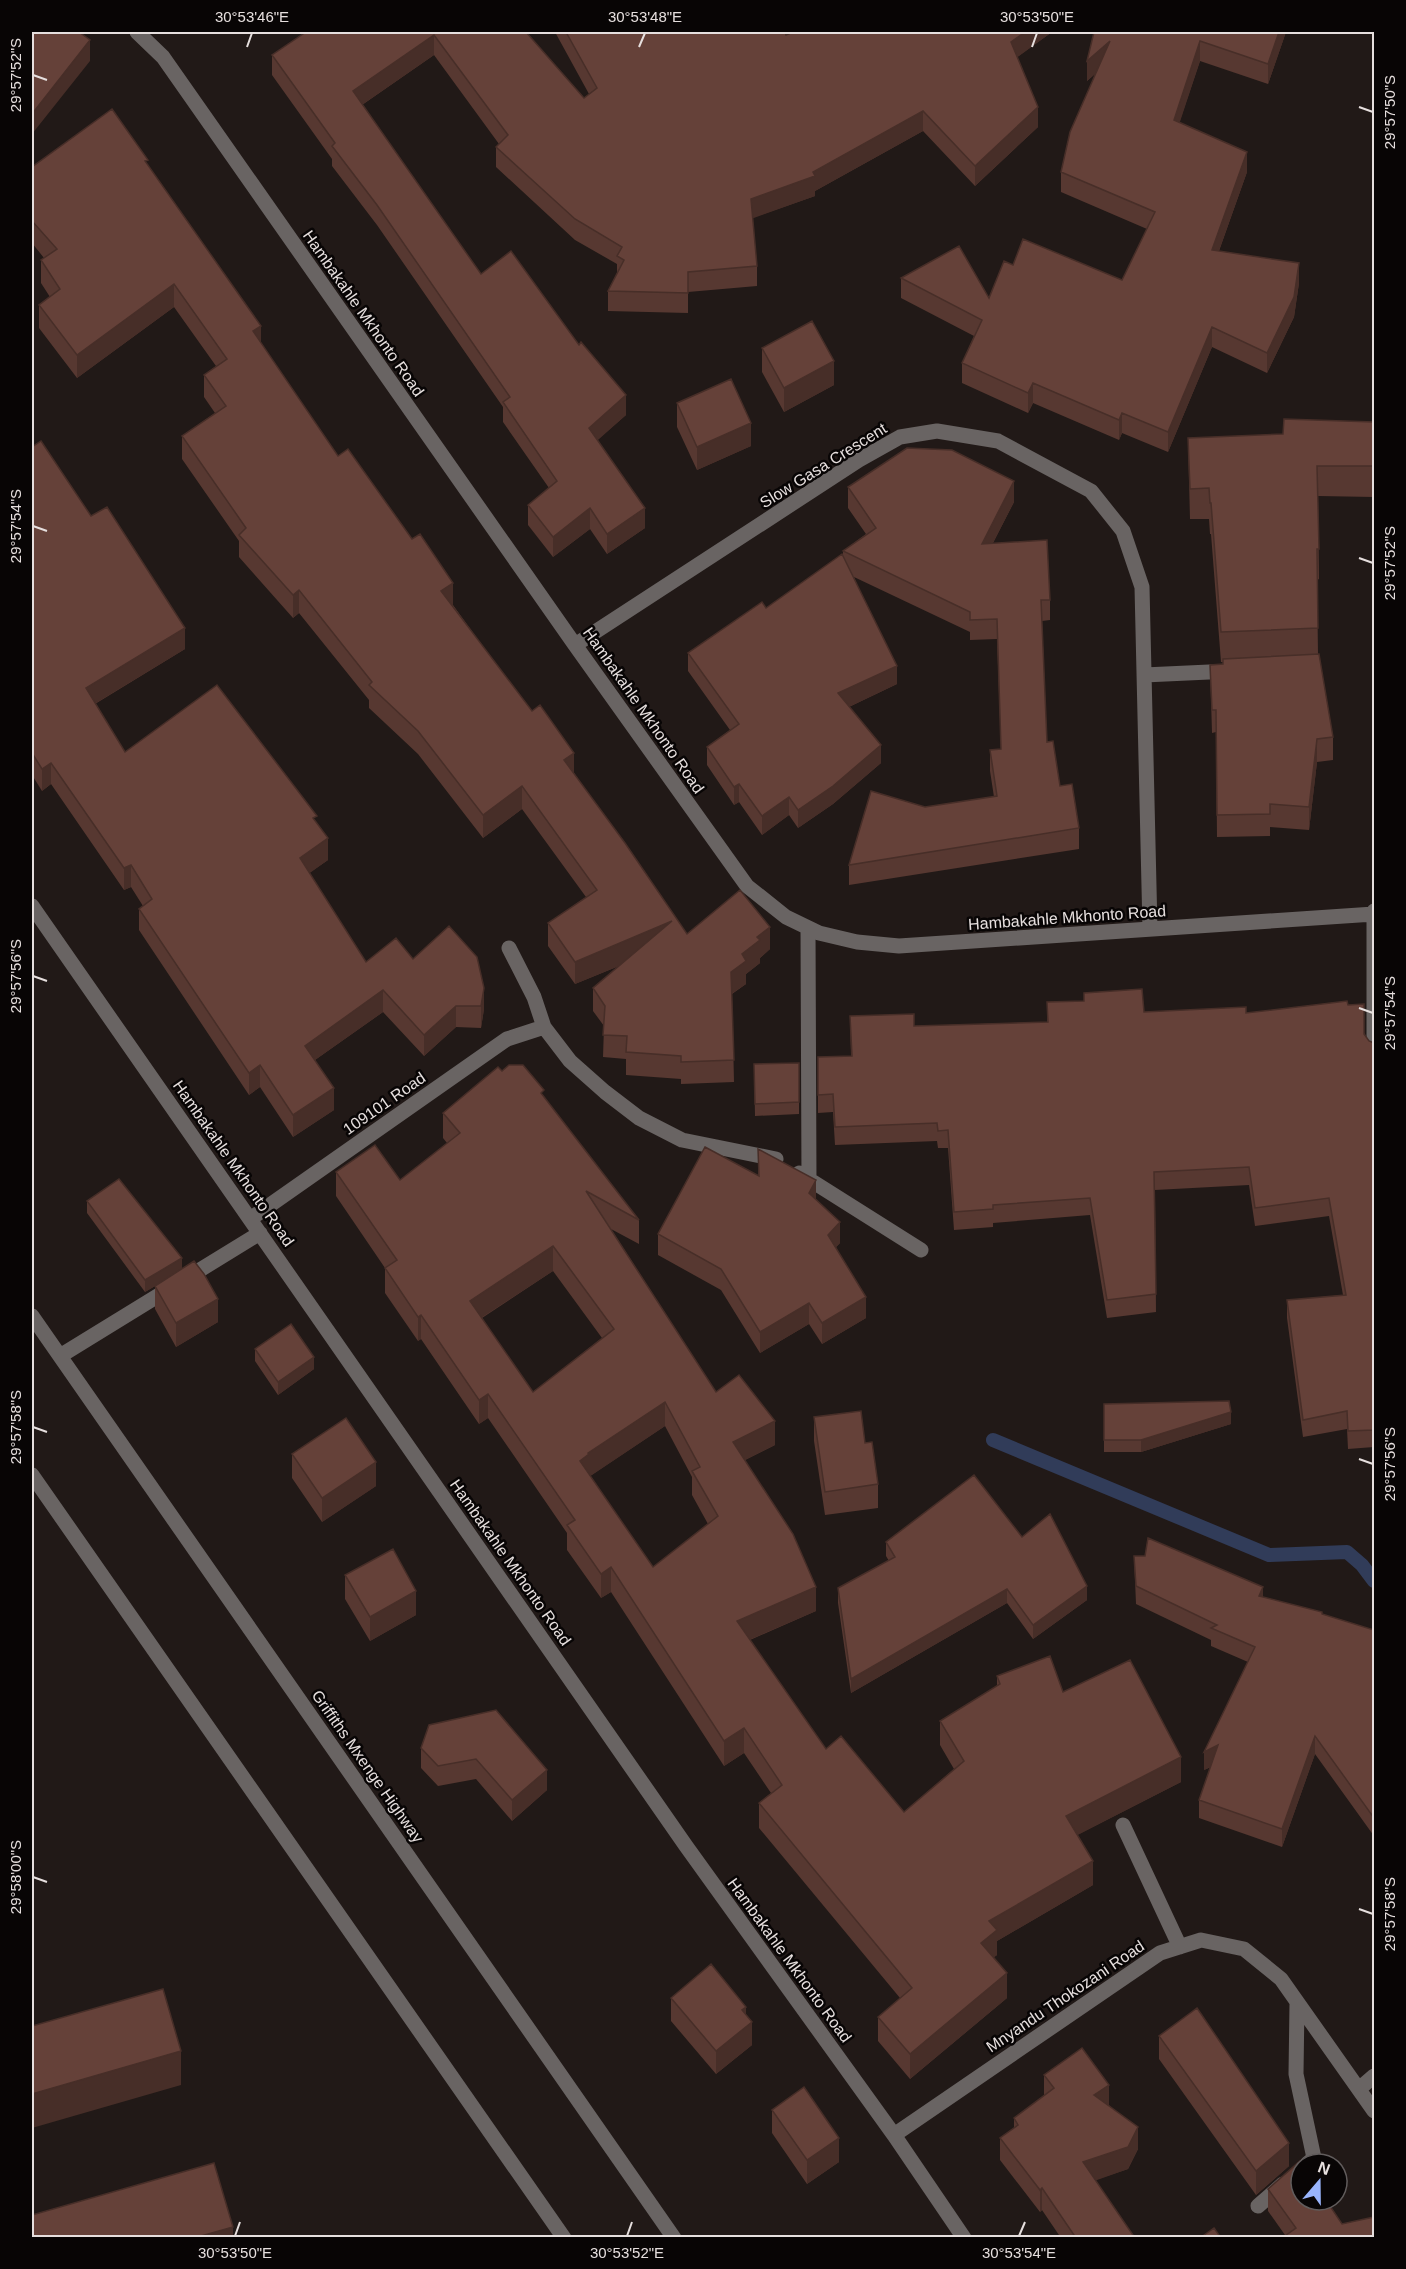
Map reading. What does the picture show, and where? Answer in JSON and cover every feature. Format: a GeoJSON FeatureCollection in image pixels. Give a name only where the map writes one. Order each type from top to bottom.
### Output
{"type":"FeatureCollection","features":[{"type":"Feature","properties":{"kind":"street","name":"Hambakahle Mkhonto Road"},"geometry":{"type":"LineString","coordinates":[[137,32],[163,57],[575,645],[747,886],[786,917],[807,928],[857,942],[899,946],[1374,913]]}},
{"type":"Feature","properties":{"kind":"street","name":"Slow Gasa Crescent"},"geometry":{"type":"LineString","coordinates":[[575,645],[858,460],[900,437],[937,431],[998,441],[1091,491],[1123,531],[1142,587],[1150,929]]}},
{"type":"Feature","properties":{"kind":"street"},"geometry":{"type":"LineString","coordinates":[[1144,675],[1247,671]]}},
{"type":"Feature","properties":{"kind":"street","name":"Hambakahle Mkhonto Road"},"geometry":{"type":"LineString","coordinates":[[32,906],[686,1846],[894,2135],[964,2238]]}},
{"type":"Feature","properties":{"kind":"street"},"geometry":{"type":"LineString","coordinates":[[1374,913],[1374,1051]]}},
{"type":"Feature","properties":{"kind":"street"},"geometry":{"type":"LineString","coordinates":[[807,928],[809,1180]]}},
{"type":"Feature","properties":{"kind":"street"},"geometry":{"type":"LineString","coordinates":[[509,948],[534,997],[544,1027],[570,1061],[639,1118],[682,1140],[775,1158],[921,1250]]}},
{"type":"Feature","properties":{"kind":"street","name":"109101 Road"},"geometry":{"type":"LineString","coordinates":[[250,1219],[507,1039],[544,1027]]}},
{"type":"Feature","properties":{"kind":"street"},"geometry":{"type":"LineString","coordinates":[[60,1356],[260,1233]]}},
{"type":"Feature","properties":{"kind":"street","name":"Griffiths Mxenge Highway"},"geometry":{"type":"LineString","coordinates":[[32,1316],[674,2238]]}},
{"type":"Feature","properties":{"kind":"street"},"geometry":{"type":"LineString","coordinates":[[32,1475],[564,2238]]}},
{"type":"Feature","properties":{"kind":"street"},"geometry":{"type":"LineString","coordinates":[[1123,1825],[1180,1947]]}},
{"type":"Feature","properties":{"kind":"street","name":"Mnyandu Thokozani Road"},"geometry":{"type":"LineString","coordinates":[[894,2135],[1160,1953],[1201,1940],[1244,1949],[1281,1979],[1374,2111]]}},
{"type":"Feature","properties":{"kind":"street"},"geometry":{"type":"LineString","coordinates":[[1297,2002],[1296,2074],[1313,2152]]}},
{"type":"Feature","properties":{"kind":"street"},"geometry":{"type":"LineString","coordinates":[[1359,2089],[1374,2076]]}},
{"type":"Feature","properties":{"kind":"street"},"geometry":{"type":"LineString","coordinates":[[1258,2205],[1289,2179]]}},
{"type":"Feature","properties":{"kind":"building"},"geometry":{"type":"Polygon","coordinates":[[[32,32],[79,32],[90,40],[32,114],[32,32]]]}},
{"type":"Feature","properties":{"kind":"building"},"geometry":{"type":"Polygon","coordinates":[[[306,32],[526,32],[584,98],[597,88],[566,32],[785,32],[786,35],[793,32],[1025,32],[1011,42],[1038,107],[975,166],[923,111],[813,172],[815,176],[751,199],[757,266],[688,272],[688,293],[608,291],[624,260],[617,256],[622,247],[575,219],[496,147],[508,135],[434,35],[353,91],[481,274],[511,251],[579,345],[581,342],[626,395],[589,428],[645,508],[607,534],[590,508],[553,537],[528,505],[557,481],[503,402],[510,397],[377,205],[332,146],[335,143],[272,55],[306,32]]]}},
{"type":"Feature","properties":{"kind":"building"},"geometry":{"type":"Polygon","coordinates":[[[1094,32],[1279,32],[1268,64],[1200,41],[1174,120],[1247,152],[1212,250],[1299,263],[1294,297],[1267,353],[1212,327],[1168,432],[1122,413],[1119,420],[1033,383],[1028,393],[962,363],[982,320],[901,278],[959,246],[989,298],[1004,261],[1013,265],[1023,239],[1122,280],[1155,212],[1061,172],[1070,132],[1110,41],[1087,61],[1094,32]]]}},
{"type":"Feature","properties":{"kind":"building"},"geometry":{"type":"Polygon","coordinates":[[[112,109],[148,160],[145,161],[261,326],[253,331],[338,456],[348,449],[412,539],[420,534],[453,583],[441,591],[532,711],[540,705],[574,753],[564,760],[625,843],[687,934],[740,890],[770,927],[757,937],[760,940],[742,954],[746,961],[731,972],[734,1060],[681,1062],[681,1056],[626,1052],[627,1036],[603,1035],[605,1006],[593,988],[672,921],[575,962],[548,923],[597,890],[522,786],[483,815],[418,731],[369,685],[372,682],[299,590],[293,595],[239,535],[246,528],[182,436],[226,406],[204,375],[227,359],[174,284],[77,355],[39,305],[60,289],[41,260],[57,249],[32,221],[32,167],[112,109]]]}},
{"type":"Feature","properties":{"kind":"building"},"geometry":{"type":"Polygon","coordinates":[[[812,321],[834,361],[784,388],[762,348],[812,321]]]}},
{"type":"Feature","properties":{"kind":"building"},"geometry":{"type":"Polygon","coordinates":[[[1374,334],[1374,394],[1373,394],[1374,334]]]}},
{"type":"Feature","properties":{"kind":"building"},"geometry":{"type":"Polygon","coordinates":[[[731,379],[751,423],[697,447],[677,403],[731,379]]]}},
{"type":"Feature","properties":{"kind":"building"},"geometry":{"type":"Polygon","coordinates":[[[1284,419],[1374,422],[1374,466],[1317,466],[1318,628],[1221,632],[1209,488],[1190,489],[1188,438],[1283,434],[1284,419]]]}},
{"type":"Feature","properties":{"kind":"building"},"geometry":{"type":"Polygon","coordinates":[[[41,441],[91,516],[107,507],[185,628],[86,688],[125,752],[217,685],[317,816],[313,818],[328,838],[300,858],[366,962],[396,938],[413,959],[449,926],[477,957],[484,988],[481,1006],[456,1006],[424,1035],[383,990],[305,1046],[334,1088],[293,1115],[260,1065],[249,1073],[139,909],[152,899],[131,865],[124,868],[51,763],[42,769],[32,753],[32,447],[41,441]]]}},
{"type":"Feature","properties":{"kind":"building"},"geometry":{"type":"Polygon","coordinates":[[[907,448],[952,450],[1014,481],[982,544],[1047,540],[1050,600],[1041,600],[1047,742],[1053,741],[1060,786],[1072,784],[1079,828],[849,865],[871,791],[925,807],[997,796],[990,750],[1001,749],[997,619],[970,620],[970,612],[843,551],[876,528],[848,487],[907,448]]]}},
{"type":"Feature","properties":{"kind":"building"},"geometry":{"type":"Polygon","coordinates":[[[842,554],[897,666],[838,693],[881,745],[833,786],[798,810],[789,797],[762,816],[739,784],[734,787],[707,747],[739,724],[688,653],[762,602],[766,608],[842,554]]]}},
{"type":"Feature","properties":{"kind":"building"},"geometry":{"type":"Polygon","coordinates":[[[1319,654],[1333,737],[1317,739],[1309,807],[1270,804],[1270,814],[1217,815],[1216,710],[1212,710],[1210,665],[1223,664],[1223,659],[1319,654]]]}},
{"type":"Feature","properties":{"kind":"building"},"geometry":{"type":"Polygon","coordinates":[[[1142,989],[1144,1012],[1246,1007],[1246,1013],[1347,1001],[1348,1005],[1364,1004],[1364,1034],[1369,1041],[1374,1043],[1374,1430],[1348,1431],[1347,1411],[1303,1420],[1287,1300],[1346,1295],[1329,1198],[1255,1208],[1249,1167],[1154,1172],[1156,1294],[1107,1300],[1090,1198],[993,1205],[993,1209],[954,1212],[948,1130],[938,1131],[937,1123],[835,1127],[833,1094],[818,1095],[818,1057],[852,1056],[850,1016],[914,1014],[914,1026],[1048,1022],[1047,1002],[1084,1001],[1084,993],[1142,989]]]}},
{"type":"Feature","properties":{"kind":"building"},"geometry":{"type":"Polygon","coordinates":[[[799,1063],[799,1102],[755,1104],[754,1064],[799,1063]]]}},
{"type":"Feature","properties":{"kind":"building"},"geometry":{"type":"Polygon","coordinates":[[[509,1065],[523,1065],[544,1090],[541,1093],[639,1220],[586,1191],[716,1392],[739,1375],[775,1421],[733,1442],[793,1534],[816,1587],[737,1621],[826,1749],[841,1736],[904,1812],[964,1761],[940,1721],[1000,1684],[997,1676],[1050,1656],[1063,1692],[1130,1660],[1181,1757],[1066,1816],[1093,1861],[989,1921],[997,1930],[981,1943],[1007,1973],[910,2054],[878,2017],[912,1988],[759,1803],[782,1785],[744,1728],[724,1741],[611,1567],[601,1574],[567,1525],[575,1520],[488,1394],[479,1400],[421,1315],[418,1317],[385,1268],[397,1260],[336,1172],[375,1145],[400,1180],[460,1133],[443,1113],[498,1067],[502,1071],[509,1065]],[[553,1246],[470,1301],[533,1392],[614,1329],[553,1246]],[[665,1402],[588,1453],[580,1461],[653,1567],[718,1516],[692,1471],[700,1467],[665,1402]]]}},
{"type":"Feature","properties":{"kind":"building"},"geometry":{"type":"Polygon","coordinates":[[[705,1147],[759,1176],[758,1149],[816,1180],[809,1193],[840,1222],[828,1235],[866,1297],[822,1323],[809,1303],[760,1332],[721,1269],[658,1234],[705,1147]]]}},
{"type":"Feature","properties":{"kind":"building"},"geometry":{"type":"Polygon","coordinates":[[[119,1179],[182,1258],[145,1280],[87,1201],[119,1179]]]}},
{"type":"Feature","properties":{"kind":"building"},"geometry":{"type":"Polygon","coordinates":[[[194,1261],[218,1299],[176,1323],[155,1286],[194,1261]]]}},
{"type":"Feature","properties":{"kind":"building"},"geometry":{"type":"Polygon","coordinates":[[[291,1324],[314,1357],[278,1382],[255,1349],[291,1324]]]}},
{"type":"Feature","properties":{"kind":"building"},"geometry":{"type":"Polygon","coordinates":[[[1229,1401],[1231,1412],[1141,1440],[1104,1440],[1104,1404],[1229,1401]]]}},
{"type":"Feature","properties":{"kind":"building"},"geometry":{"type":"Polygon","coordinates":[[[861,1411],[865,1443],[872,1442],[878,1484],[825,1492],[814,1417],[861,1411]]]}},
{"type":"Feature","properties":{"kind":"building"},"geometry":{"type":"Polygon","coordinates":[[[346,1418],[376,1462],[322,1498],[292,1454],[346,1418]]]}},
{"type":"Feature","properties":{"kind":"building"},"geometry":{"type":"Polygon","coordinates":[[[974,1475],[1022,1537],[1050,1514],[1087,1586],[1033,1625],[1007,1589],[851,1679],[838,1588],[895,1557],[886,1542],[974,1475]]]}},
{"type":"Feature","properties":{"kind":"building"},"geometry":{"type":"Polygon","coordinates":[[[1148,1538],[1263,1587],[1259,1596],[1322,1612],[1322,1614],[1374,1630],[1374,1818],[1315,1736],[1282,1829],[1199,1800],[1218,1745],[1204,1752],[1255,1647],[1211,1628],[1217,1625],[1136,1586],[1134,1556],[1145,1556],[1148,1538]]]}},
{"type":"Feature","properties":{"kind":"building"},"geometry":{"type":"Polygon","coordinates":[[[393,1549],[416,1591],[370,1617],[345,1575],[393,1549]]]}},
{"type":"Feature","properties":{"kind":"building"},"geometry":{"type":"Polygon","coordinates":[[[496,1710],[547,1770],[512,1800],[476,1759],[438,1766],[421,1748],[429,1725],[496,1710]]]}},
{"type":"Feature","properties":{"kind":"building"},"geometry":{"type":"Polygon","coordinates":[[[711,1964],[746,2007],[742,2010],[752,2022],[716,2051],[671,1998],[711,1964]]]}},
{"type":"Feature","properties":{"kind":"building"},"geometry":{"type":"Polygon","coordinates":[[[163,1989],[181,2051],[32,2094],[32,2026],[163,1989]]]}},
{"type":"Feature","properties":{"kind":"building"},"geometry":{"type":"Polygon","coordinates":[[[1197,2008],[1289,2143],[1256,2171],[1159,2036],[1197,2008]]]}},
{"type":"Feature","properties":{"kind":"building"},"geometry":{"type":"Polygon","coordinates":[[[1082,2048],[1109,2085],[1094,2095],[1138,2127],[1128,2147],[1083,2162],[1135,2238],[1076,2238],[1042,2188],[1040,2190],[1000,2138],[1018,2125],[1014,2118],[1054,2088],[1044,2075],[1082,2048]]]}},
{"type":"Feature","properties":{"kind":"building"},"geometry":{"type":"Polygon","coordinates":[[[804,2087],[839,2138],[807,2160],[772,2110],[804,2087]]]}},
{"type":"Feature","properties":{"kind":"building"},"geometry":{"type":"Polygon","coordinates":[[[214,2163],[233,2227],[194,2238],[32,2238],[32,2215],[214,2163]]]}},
{"type":"Feature","properties":{"kind":"building"},"geometry":{"type":"Polygon","coordinates":[[[1289,2171],[1289,2212],[1334,2212],[1342,2224],[1374,2217],[1374,2238],[1282,2238],[1296,2228],[1268,2189],[1289,2171]]]}},
{"type":"Feature","properties":{"kind":"building"},"geometry":{"type":"Polygon","coordinates":[[[1214,2228],[1221,2238],[1200,2238],[1214,2228]]]}},
{"type":"Feature","properties":{"kind":"waterway"},"geometry":{"type":"LineString","coordinates":[[993,1440],[1269,1555],[1347,1552],[1362,1565],[1374,1581]]}}]}
